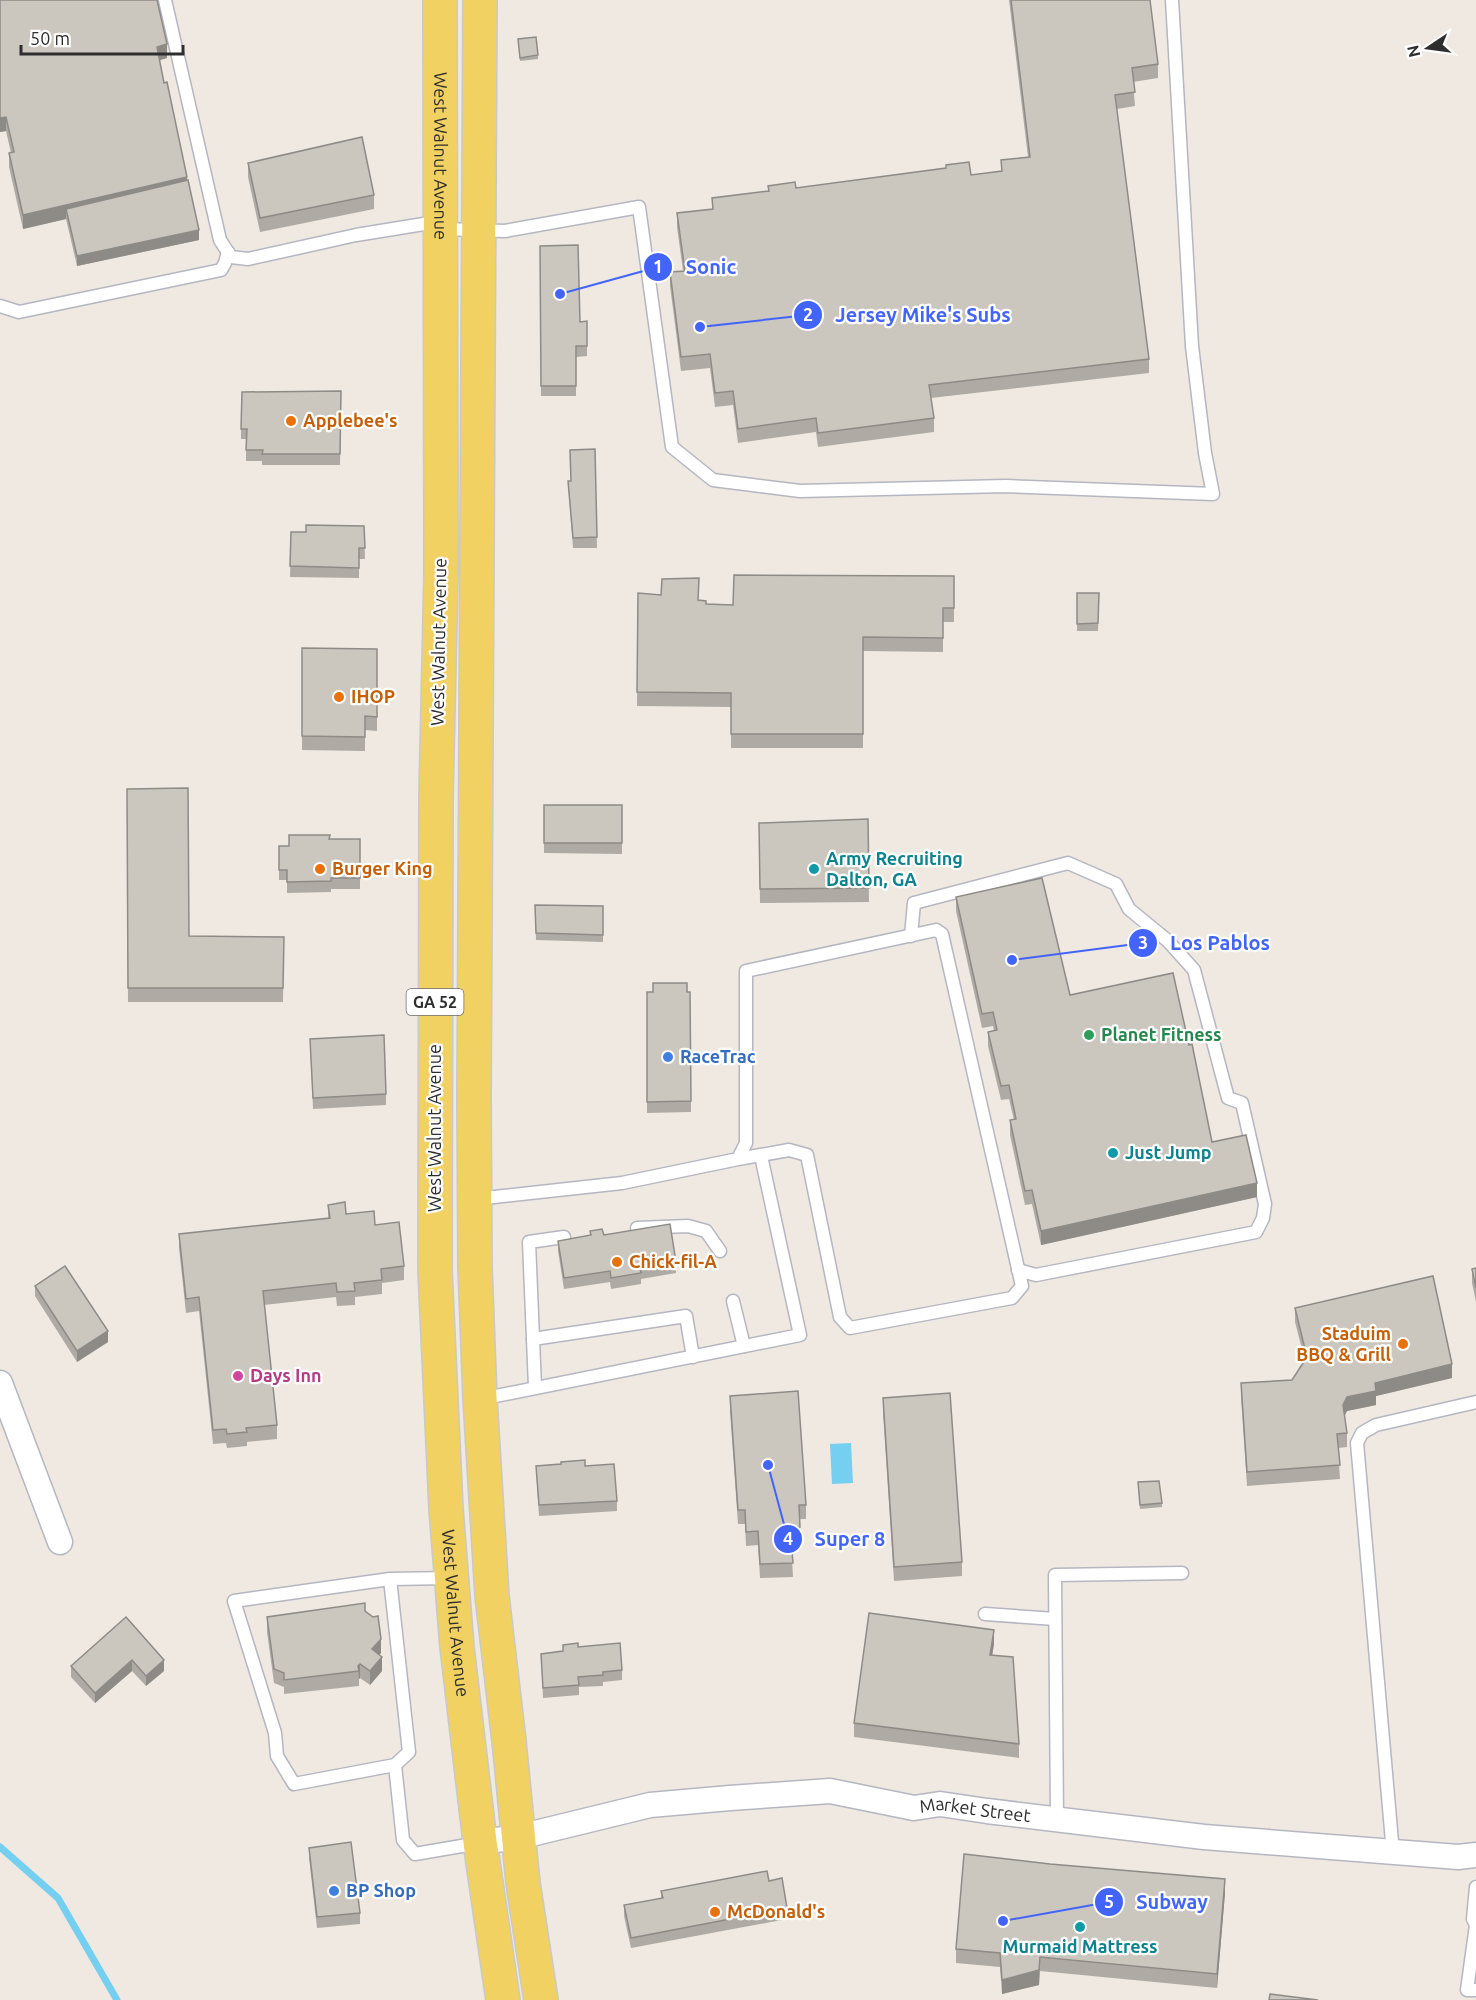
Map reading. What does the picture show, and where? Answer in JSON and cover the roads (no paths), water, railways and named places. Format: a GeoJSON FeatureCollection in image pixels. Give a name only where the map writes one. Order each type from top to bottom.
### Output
{"type":"FeatureCollection","features":[{"type":"Feature","properties":{"kind":"main road","name":"West Walnut Avenue"},"geometry":{"type":"LineString","coordinates":[[440,0],[441,573],[436,797],[435,1205],[439,1388],[457,1647],[480,1842],[503,2000]]}},
{"type":"Feature","properties":{"kind":"main road","name":"West Walnut Avenue"},"geometry":{"type":"LineString","coordinates":[[480,0],[474,1199],[480,1399],[492,1596],[523,1883],[541,2000]]}},
{"type":"Feature","properties":{"kind":"street"},"geometry":{"type":"LineString","coordinates":[[435,1205],[474,1199]]}},
{"type":"Feature","properties":{"kind":"street"},"geometry":{"type":"LineString","coordinates":[[0,1383],[60,1542]]}},
{"type":"Feature","properties":{"kind":"street","name":"Market Street"},"geometry":{"type":"LineString","coordinates":[[480,1842],[519,1837],[650,1805],[830,1791],[914,1808],[940,1804],[1204,1837],[1458,1857],[1476,1855]]}},
{"type":"Feature","properties":{"kind":"lane"},"geometry":{"type":"LineString","coordinates":[[165,0],[220,240],[231,257],[248,259],[356,235],[430,222],[478,230],[505,231],[639,207],[672,447],[713,480],[800,490],[1006,486],[1214,494],[1205,453],[1192,346],[1172,0]]}},
{"type":"Feature","properties":{"kind":"lane"},"geometry":{"type":"LineString","coordinates":[[0,306],[19,312],[221,270],[228,252]]}},
{"type":"Feature","properties":{"kind":"lane"},"geometry":{"type":"LineString","coordinates":[[911,936],[914,903],[1068,862],[1116,884],[1129,909],[1168,941],[1194,970],[1228,1098],[1242,1103],[1265,1204],[1263,1218],[1256,1232],[1036,1275],[1018,1270]]}},
{"type":"Feature","properties":{"kind":"lane"},"geometry":{"type":"LineString","coordinates":[[474,1199],[622,1183],[789,1150],[807,1155],[840,1317],[850,1328],[1012,1298],[1022,1286],[942,934],[936,930],[746,971],[746,1143],[738,1159]]}},
{"type":"Feature","properties":{"kind":"lane"},"geometry":{"type":"LineString","coordinates":[[480,1399],[800,1335],[761,1156]]}},
{"type":"Feature","properties":{"kind":"lane"},"geometry":{"type":"LineString","coordinates":[[637,1228],[688,1226],[706,1231],[720,1251]]}},
{"type":"Feature","properties":{"kind":"lane"},"geometry":{"type":"LineString","coordinates":[[535,1387],[529,1242],[564,1237]]}},
{"type":"Feature","properties":{"kind":"lane"},"geometry":{"type":"LineString","coordinates":[[733,1301],[744,1346]]}},
{"type":"Feature","properties":{"kind":"lane"},"geometry":{"type":"LineString","coordinates":[[533,1339],[686,1316],[693,1357]]}},
{"type":"Feature","properties":{"kind":"lane"},"geometry":{"type":"LineString","coordinates":[[1393,1852],[1357,1443],[1362,1433],[1376,1425],[1476,1402]]}},
{"type":"Feature","properties":{"kind":"lane"},"geometry":{"type":"LineString","coordinates":[[1057,1820],[1055,1575],[1182,1573]]}},
{"type":"Feature","properties":{"kind":"lane"},"geometry":{"type":"LineString","coordinates":[[390,1579],[409,1752],[395,1765],[294,1784],[277,1756],[274,1733],[234,1601],[390,1579],[451,1578]]}},
{"type":"Feature","properties":{"kind":"lane"},"geometry":{"type":"LineString","coordinates":[[986,1614],[1055,1619]]}},
{"type":"Feature","properties":{"kind":"lane"},"geometry":{"type":"LineString","coordinates":[[395,1765],[403,1840],[415,1854],[480,1842]]}},
{"type":"Feature","properties":{"kind":"lane"},"geometry":{"type":"LineString","coordinates":[[1476,1887],[1473,1919],[1476,1925],[1467,1990],[1476,1990]]}},
{"type":"Feature","properties":{"kind":"water"},"geometry":{"type":"Polygon","coordinates":[[[851,1443],[853,1483],[832,1484],[830,1444],[851,1443]]]}},
{"type":"Feature","properties":{"kind":"waterway"},"geometry":{"type":"LineString","coordinates":[[0,1847],[58,1898],[117,2000]]}},
{"type":"Feature","properties":{"kind":"place","name":"Sonic"},"geometry":{"type":"Point","coordinates":[560,294]}},
{"type":"Feature","properties":{"kind":"place","name":"Jersey Mike's Subs"},"geometry":{"type":"Point","coordinates":[700,327]}},
{"type":"Feature","properties":{"kind":"place","name":"Applebee's"},"geometry":{"type":"Point","coordinates":[291,421]}},
{"type":"Feature","properties":{"kind":"place","name":"IHOP"},"geometry":{"type":"Point","coordinates":[339,697]}},
{"type":"Feature","properties":{"kind":"place","name":"Burger King"},"geometry":{"type":"Point","coordinates":[320,869]}},
{"type":"Feature","properties":{"kind":"place","name":"Army Recruiting Dalton, GA"},"geometry":{"type":"Point","coordinates":[814,869]}},
{"type":"Feature","properties":{"kind":"place","name":"Los Pablos"},"geometry":{"type":"Point","coordinates":[1012,960]}},
{"type":"Feature","properties":{"kind":"place","name":"Planet Fitness"},"geometry":{"type":"Point","coordinates":[1089,1035]}},
{"type":"Feature","properties":{"kind":"place","name":"RaceTrac"},"geometry":{"type":"Point","coordinates":[668,1057]}},
{"type":"Feature","properties":{"kind":"place","name":"Just Jump"},"geometry":{"type":"Point","coordinates":[1113,1153]}},
{"type":"Feature","properties":{"kind":"place","name":"Chick-fil-A"},"geometry":{"type":"Point","coordinates":[617,1262]}},
{"type":"Feature","properties":{"kind":"place","name":"Staduim BBQ & Grill"},"geometry":{"type":"Point","coordinates":[1403,1344]}},
{"type":"Feature","properties":{"kind":"place","name":"Days Inn"},"geometry":{"type":"Point","coordinates":[238,1376]}},
{"type":"Feature","properties":{"kind":"place","name":"Super 8"},"geometry":{"type":"Point","coordinates":[768,1465]}},
{"type":"Feature","properties":{"kind":"place","name":"BP Shop"},"geometry":{"type":"Point","coordinates":[334,1891]}},
{"type":"Feature","properties":{"kind":"place","name":"McDonald's"},"geometry":{"type":"Point","coordinates":[715,1912]}},
{"type":"Feature","properties":{"kind":"place","name":"Subway"},"geometry":{"type":"Point","coordinates":[1003,1921]}},
{"type":"Feature","properties":{"kind":"place","name":"Murmaid Mattress"},"geometry":{"type":"Point","coordinates":[1080,1927]}}]}
